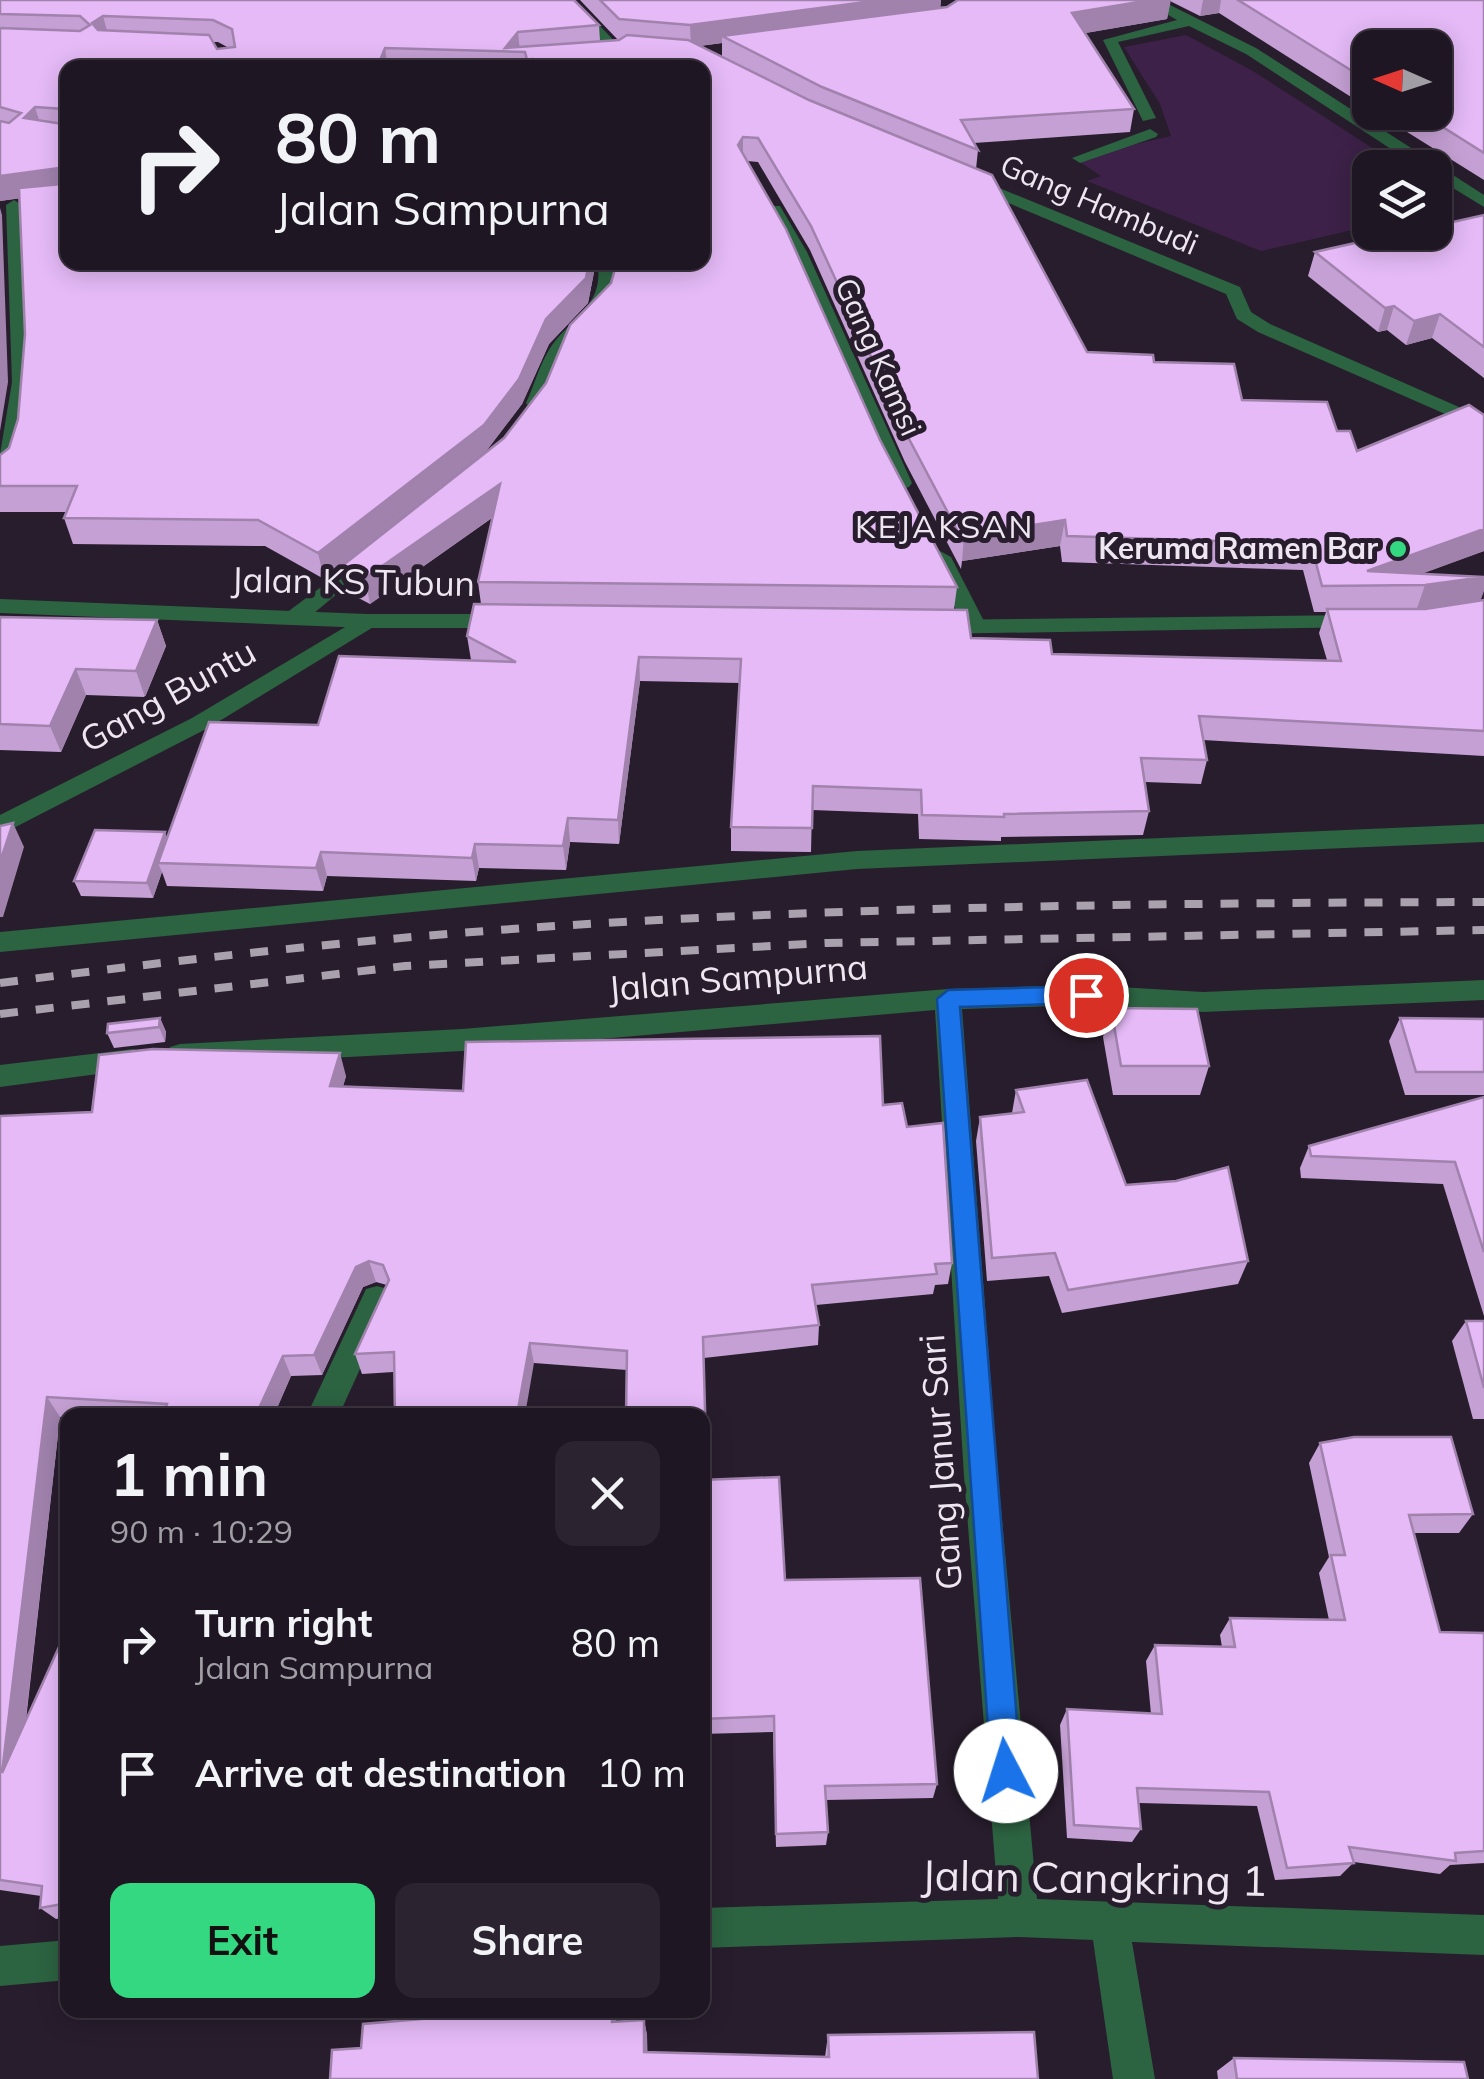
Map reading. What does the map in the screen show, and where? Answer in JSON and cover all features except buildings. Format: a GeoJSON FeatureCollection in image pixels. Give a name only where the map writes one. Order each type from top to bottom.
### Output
{"type":"FeatureCollection","features":[{"type":"Feature","properties":{"kind":"street"},"geometry":{"type":"LineString","coordinates":[[567,0],[625,50],[620,54],[584,57]]}},
{"type":"Feature","properties":{"kind":"street"},"geometry":{"type":"LineString","coordinates":[[1149,0],[1251,52],[1403,150]]}},
{"type":"Feature","properties":{"kind":"street"},"geometry":{"type":"LineString","coordinates":[[1080,158],[1149,126],[1110,40],[1190,21]]}},
{"type":"Feature","properties":{"kind":"street","name":"Gang Hambudi"},"geometry":{"type":"LineString","coordinates":[[958,176],[1234,292],[1243,315],[1264,328],[1484,425]]}},
{"type":"Feature","properties":{"kind":"street"},"geometry":{"type":"LineString","coordinates":[[1452,181],[1484,202]]}},
{"type":"Feature","properties":{"kind":"street","name":"Gang Kamsi"},"geometry":{"type":"LineString","coordinates":[[759,184],[798,252],[908,496]]}},
{"type":"Feature","properties":{"kind":"street"},"geometry":{"type":"LineString","coordinates":[[0,480],[20,408],[22,350],[16,205]]}},
{"type":"Feature","properties":{"kind":"street"},"geometry":{"type":"LineString","coordinates":[[527,420],[561,346],[600,308],[609,270]]}},
{"type":"Feature","properties":{"kind":"street"},"geometry":{"type":"LineString","coordinates":[[934,546],[976,627]]}},
{"type":"Feature","properties":{"kind":"street"},"geometry":{"type":"LineString","coordinates":[[294,618],[382,547]]}},
{"type":"Feature","properties":{"kind":"street","name":"Jalan KS Tubun"},"geometry":{"type":"LineString","coordinates":[[0,606],[368,621],[532,621]]}},
{"type":"Feature","properties":{"kind":"street","name":"Gang Buntu"},"geometry":{"type":"LineString","coordinates":[[0,826],[200,723],[368,621]]}},
{"type":"Feature","properties":{"kind":"street"},"geometry":{"type":"LineString","coordinates":[[898,626],[1378,622]]}},
{"type":"Feature","properties":{"kind":"street"},"geometry":{"type":"LineString","coordinates":[[0,942],[856,860],[1484,834]]}},
{"type":"Feature","properties":{"kind":"street","name":"Jalan Sampurna"},"geometry":{"type":"LineString","coordinates":[[0,1076],[226,1049],[462,1040],[948,999],[1086,995],[1203,1002],[1484,990]]}},
{"type":"Feature","properties":{"kind":"street","name":"Gang Janur Sari"},"geometry":{"type":"LineString","coordinates":[[948,999],[981,1476],[1019,1918]]}},
{"type":"Feature","properties":{"kind":"street"},"geometry":{"type":"LineString","coordinates":[[326,1408],[377,1299]]}},
{"type":"Feature","properties":{"kind":"street","name":"Jalan Cangkring 1"},"geometry":{"type":"LineString","coordinates":[[710,1928],[1019,1918],[1484,1935]]}},
{"type":"Feature","properties":{"kind":"street"},"geometry":{"type":"LineString","coordinates":[[1110,1923],[1134,2079]]}},
{"type":"Feature","properties":{"kind":"street"},"geometry":{"type":"LineString","coordinates":[[0,1966],[60,1961]]}},
{"type":"Feature","properties":{"kind":"shaded area"},"geometry":{"type":"Polygon","coordinates":[[[1186,35],[1253,71],[1376,150],[1352,150],[1352,230],[1261,251],[1087,181],[1101,176],[1080,162],[1106,151],[1171,136],[1160,104],[1124,47],[1186,35]]]}},
{"type":"Feature","properties":{"kind":"railway"},"geometry":{"type":"LineString","coordinates":[[0,983],[347,943],[672,919],[1020,907],[1484,902]]}},
{"type":"Feature","properties":{"kind":"railway"},"geometry":{"type":"LineString","coordinates":[[0,1014],[405,966],[826,943],[1484,930]]}},
{"type":"Feature","properties":{"kind":"place","name":"Keruma Ramen Bar"},"geometry":{"type":"Point","coordinates":[1398,549]}},
{"type":"Feature","properties":{"kind":"district","name":"KEJAKSAN"},"geometry":{"type":"Point","coordinates":[945,527]}},
{"type":"Feature","properties":{"kind":"route"},"geometry":{"type":"LineString","coordinates":[[1006,1771],[948,999],[1086,995]]}}]}
